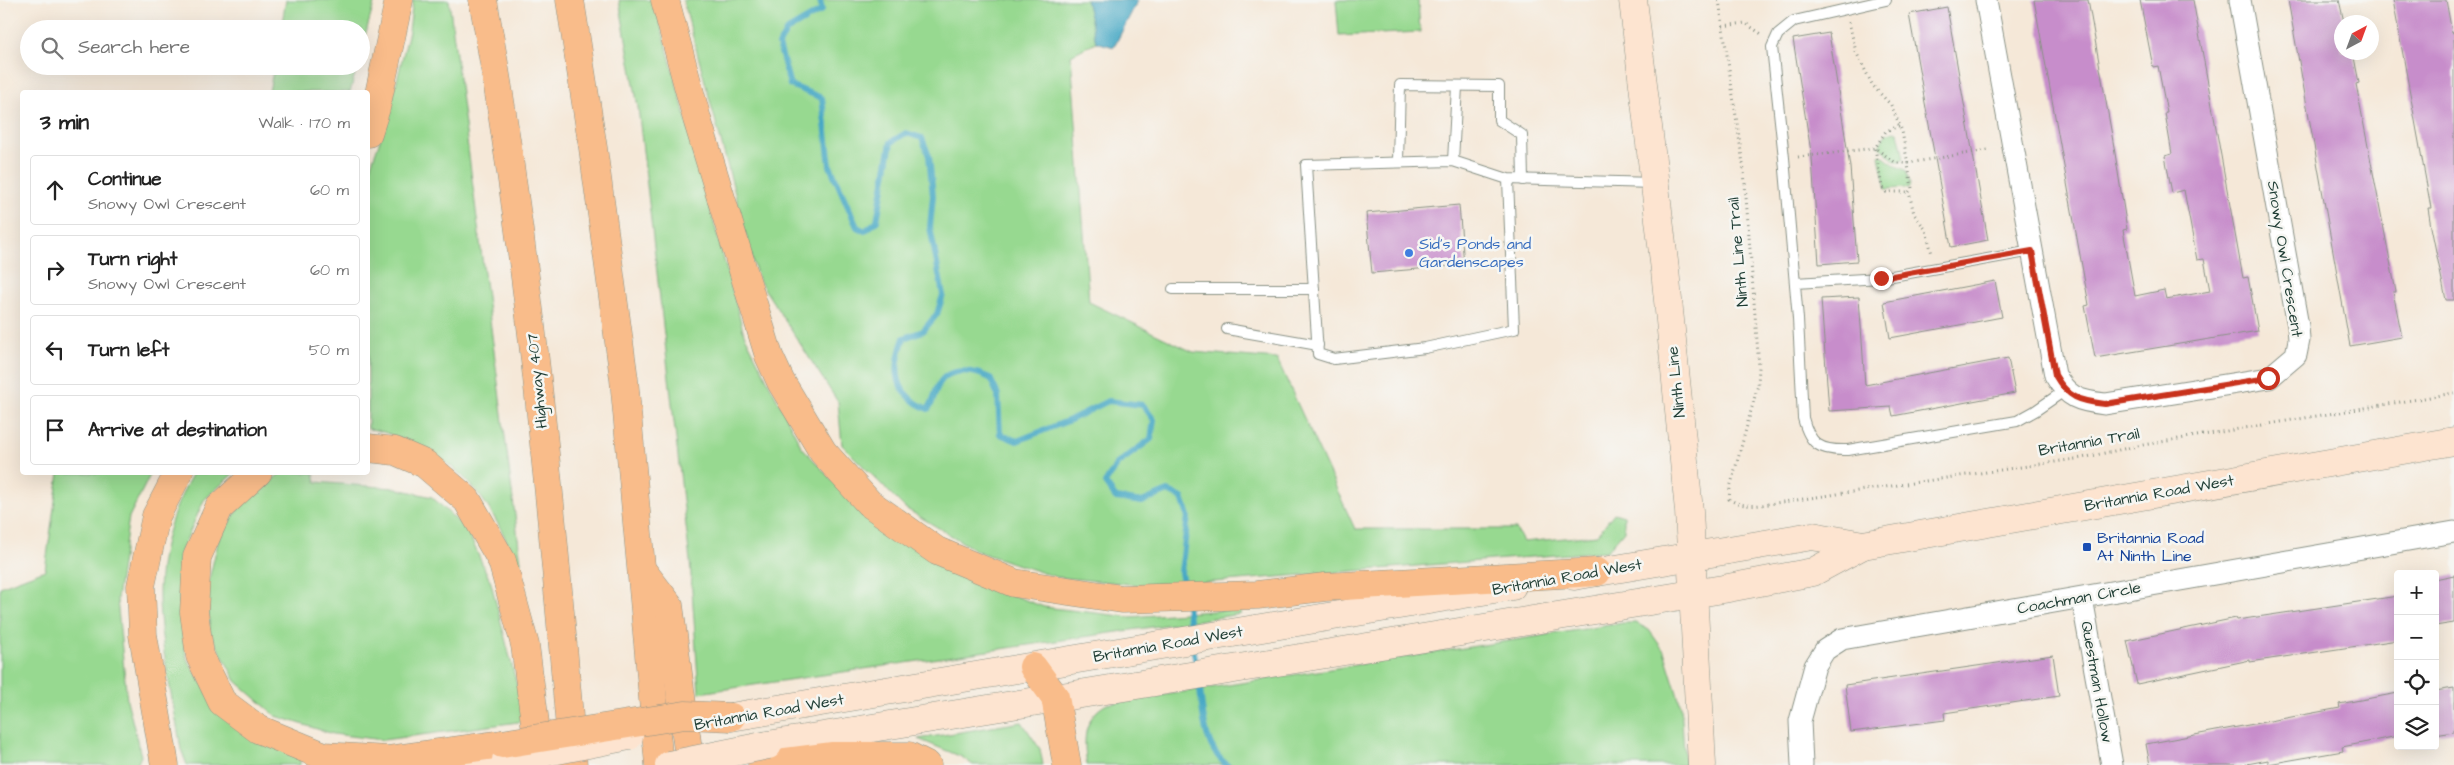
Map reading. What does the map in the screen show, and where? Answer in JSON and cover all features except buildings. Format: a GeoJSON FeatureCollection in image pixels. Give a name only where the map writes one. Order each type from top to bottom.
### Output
{"type":"FeatureCollection","features":[{"type":"Feature","properties":{"kind":"highway"},"geometry":{"type":"LineString","coordinates":[[370,127],[376,108],[399,0]]}},
{"type":"Feature","properties":{"kind":"highway","name":"Highway 407"},"geometry":{"type":"LineString","coordinates":[[483,0],[503,108],[536,367],[573,765]]}},
{"type":"Feature","properties":{"kind":"highway"},"geometry":{"type":"LineString","coordinates":[[570,0],[593,148],[624,379],[659,765]]}},
{"type":"Feature","properties":{"kind":"highway"},"geometry":{"type":"LineString","coordinates":[[665,0],[697,119],[769,356],[823,452],[868,503],[937,551],[1014,583],[1122,599],[1257,595],[1325,587],[1597,572]]}},
{"type":"Feature","properties":{"kind":"highway"},"geometry":{"type":"LineString","coordinates":[[370,448],[395,451],[425,464],[467,500],[502,560],[525,645],[540,765]]}},
{"type":"Feature","properties":{"kind":"highway"},"geometry":{"type":"LineString","coordinates":[[166,765],[143,634],[141,586],[156,516],[177,475]]}},
{"type":"Feature","properties":{"kind":"highway"},"geometry":{"type":"LineString","coordinates":[[255,475],[219,508],[197,557],[194,612],[200,656],[222,702],[258,729],[324,756],[387,760],[504,752],[684,714],[732,717]]}},
{"type":"Feature","properties":{"kind":"highway"},"geometry":{"type":"LineString","coordinates":[[642,570],[669,604],[690,765]]}},
{"type":"Feature","properties":{"kind":"highway"},"geometry":{"type":"LineString","coordinates":[[1034,667],[1055,698],[1067,765]]}},
{"type":"Feature","properties":{"kind":"highway"},"geometry":{"type":"LineString","coordinates":[[765,755],[909,756],[927,765]]}},
{"type":"Feature","properties":{"kind":"main road","name":"Ninth Line"},"geometry":{"type":"LineString","coordinates":[[1632,0],[1655,183],[1689,511],[1702,765]]}},
{"type":"Feature","properties":{"kind":"main road","name":"Britannia Road West"},"geometry":{"type":"LineString","coordinates":[[669,765],[765,755],[1123,686],[1693,594],[1812,572],[1863,545],[2454,441]]}},
{"type":"Feature","properties":{"kind":"main road","name":"Britannia Road West"},"geometry":{"type":"LineString","coordinates":[[732,717],[1812,536],[1863,545]]}},
{"type":"Feature","properties":{"kind":"main road"},"geometry":{"type":"LineString","coordinates":[[474,765],[504,752]]}},
{"type":"Feature","properties":{"kind":"street"},"geometry":{"type":"LineString","coordinates":[[1986,0],[2055,375],[2064,391]]}},
{"type":"Feature","properties":{"kind":"street","name":"Snowy Owl Crescent"},"geometry":{"type":"LineString","coordinates":[[2064,391],[2083,401],[2105,404],[2268,378],[2296,355],[2299,340],[2298,326],[2240,0]]}},
{"type":"Feature","properties":{"kind":"street","name":"Coachman Circle"},"geometry":{"type":"LineString","coordinates":[[1802,765],[1800,721],[1816,666],[1825,650],[1842,639],[2454,532]]}},
{"type":"Feature","properties":{"kind":"street","name":"Questman Hollow"},"geometry":{"type":"LineString","coordinates":[[2082,598],[2112,765]]}},
{"type":"Feature","properties":{"kind":"lane"},"geometry":{"type":"LineString","coordinates":[[1886,0],[1794,21],[1778,34],[1772,48],[1773,74],[1784,158],[1795,283],[1803,418],[1807,431],[1817,445],[1830,451],[1848,450],[2017,421],[2035,412],[2064,391]]}},
{"type":"Feature","properties":{"kind":"lane"},"geometry":{"type":"LineString","coordinates":[[1398,161],[1400,85],[1499,86],[1499,120],[1522,135],[1523,180]]}},
{"type":"Feature","properties":{"kind":"lane"},"geometry":{"type":"LineString","coordinates":[[1453,161],[1457,86]]}},
{"type":"Feature","properties":{"kind":"lane"},"geometry":{"type":"LineString","coordinates":[[1508,179],[1514,329],[1425,348],[1334,359],[1318,354],[1306,165],[1453,161],[1508,179],[1655,183]]}},
{"type":"Feature","properties":{"kind":"lane"},"geometry":{"type":"LineString","coordinates":[[1795,283],[1881,278],[2032,251]]}},
{"type":"Feature","properties":{"kind":"lane"},"geometry":{"type":"LineString","coordinates":[[1173,289],[1314,289]]}},
{"type":"Feature","properties":{"kind":"lane"},"geometry":{"type":"LineString","coordinates":[[1227,329],[1318,345]]}},
{"type":"Feature","properties":{"kind":"path","name":"Ninth Line Trail"},"geometry":{"type":"LineString","coordinates":[[1719,0],[1745,180],[1759,367],[1758,385],[1732,475],[1729,499]]}},
{"type":"Feature","properties":{"kind":"path"},"geometry":{"type":"LineString","coordinates":[[1846,9],[1856,52],[1873,86],[1891,105],[1902,131],[1912,188],[1909,192],[1914,214],[1926,230],[1935,268]]}},
{"type":"Feature","properties":{"kind":"path"},"geometry":{"type":"LineString","coordinates":[[1723,26],[1745,23],[1774,42]]}},
{"type":"Feature","properties":{"kind":"path"},"geometry":{"type":"LineString","coordinates":[[1899,126],[1886,131],[1875,148],[1882,187],[1886,192],[1909,192]]}},
{"type":"Feature","properties":{"kind":"path"},"geometry":{"type":"LineString","coordinates":[[1784,158],[1875,148],[1896,163],[1908,163],[1988,150]]}},
{"type":"Feature","properties":{"kind":"path","name":"Britannia Trail"},"geometry":{"type":"LineString","coordinates":[[1729,499],[1743,505],[1792,500],[2082,458],[2137,446],[2454,393]]}},
{"type":"Feature","properties":{"kind":"green space"},"geometry":{"type":"Polygon","coordinates":[[[286,0],[375,0],[369,20],[283,20],[286,0]]]}},
{"type":"Feature","properties":{"kind":"green space"},"geometry":{"type":"Polygon","coordinates":[[[413,0],[449,0],[521,562],[517,564],[508,543],[488,507],[463,476],[429,452],[388,434],[370,429],[370,168],[388,117],[409,31],[413,0]]]}},
{"type":"Feature","properties":{"kind":"green space"},"geometry":{"type":"Polygon","coordinates":[[[619,0],[654,0],[744,334],[801,446],[859,510],[946,570],[1044,607],[1130,617],[1239,609],[1241,614],[699,693],[690,561],[638,107],[619,0]]]}},
{"type":"Feature","properties":{"kind":"green space"},"geometry":{"type":"Polygon","coordinates":[[[683,0],[1087,0],[1096,42],[1071,55],[1089,302],[1193,352],[1277,359],[1355,529],[1516,529],[1523,542],[1597,535],[1614,513],[1624,516],[1624,531],[1607,551],[1213,582],[1140,585],[1056,577],[979,552],[905,508],[842,445],[838,402],[758,279],[683,0]]]}},
{"type":"Feature","properties":{"kind":"green space"},"geometry":{"type":"Polygon","coordinates":[[[1336,0],[1418,0],[1420,32],[1339,36],[1336,0]]]}},
{"type":"Feature","properties":{"kind":"green space"},"geometry":{"type":"Polygon","coordinates":[[[272,75],[355,75],[351,90],[269,90],[272,75]]]}},
{"type":"Feature","properties":{"kind":"green space"},"geometry":{"type":"Polygon","coordinates":[[[1894,131],[1898,132],[1904,158],[1901,161],[1895,161],[1879,146],[1886,134],[1894,131]]]}},
{"type":"Feature","properties":{"kind":"green space"},"geometry":{"type":"Polygon","coordinates":[[[1881,155],[1896,166],[1906,170],[1910,185],[1908,188],[1886,189],[1879,156],[1881,155]]]}},
{"type":"Feature","properties":{"kind":"green space"},"geometry":{"type":"Polygon","coordinates":[[[59,475],[150,475],[129,517],[117,599],[127,700],[141,756],[137,765],[0,765],[0,587],[45,570],[59,475]]]}},
{"type":"Feature","properties":{"kind":"green space"},"geometry":{"type":"Polygon","coordinates":[[[192,475],[232,475],[204,500],[179,556],[180,614],[187,659],[220,712],[300,757],[300,765],[187,765],[181,749],[169,682],[159,598],[162,560],[166,542],[184,489],[192,475]]]}},
{"type":"Feature","properties":{"kind":"green space"},"geometry":{"type":"Polygon","coordinates":[[[279,475],[314,475],[316,482],[394,488],[432,497],[467,530],[491,583],[526,721],[383,740],[333,734],[276,716],[236,681],[210,633],[207,588],[219,538],[245,499],[279,475]]]}},
{"type":"Feature","properties":{"kind":"green space"},"geometry":{"type":"Polygon","coordinates":[[[1623,623],[1636,623],[1649,630],[1664,651],[1681,706],[1685,765],[1087,765],[1086,730],[1093,716],[1107,704],[1623,623]]]}},
{"type":"Feature","properties":{"kind":"green space"},"geometry":{"type":"Polygon","coordinates":[[[1022,722],[1040,749],[1043,765],[973,765],[962,757],[918,739],[1022,722]]]}},
{"type":"Feature","properties":{"kind":"water"},"geometry":{"type":"Polygon","coordinates":[[[1086,0],[1138,0],[1114,47],[1096,42],[1086,0]]]}},
{"type":"Feature","properties":{"kind":"waterway"},"geometry":{"type":"LineString","coordinates":[[820,0],[822,10],[786,31],[779,45],[790,85],[822,98],[830,166],[857,227],[865,231],[877,221],[891,142],[906,133],[922,138],[929,156],[933,196],[930,227],[943,295],[937,314],[923,331],[904,338],[897,371],[902,389],[917,403],[928,409],[939,384],[950,374],[963,371],[977,373],[990,378],[998,395],[1000,434],[1017,441],[1070,420],[1108,401],[1143,405],[1154,420],[1151,439],[1117,464],[1105,483],[1116,498],[1142,502],[1168,491],[1182,498],[1188,516],[1181,572],[1184,590]]}},
{"type":"Feature","properties":{"kind":"waterway"},"geometry":{"type":"LineString","coordinates":[[1187,605],[1191,634]]}},
{"type":"Feature","properties":{"kind":"waterway"},"geometry":{"type":"LineString","coordinates":[[1193,647],[1197,669]]}},
{"type":"Feature","properties":{"kind":"waterway"},"geometry":{"type":"LineString","coordinates":[[1199,681],[1208,738],[1219,757],[1227,765]]}},
{"type":"Feature","properties":{"kind":"place","name":"Sid's Ponds and Gardenscapes"},"geometry":{"type":"Point","coordinates":[1409,253]}},
{"type":"Feature","properties":{"kind":"place","name":"Britannia Road At Ninth Line"},"geometry":{"type":"Point","coordinates":[2087,547]}},
{"type":"Feature","properties":{"kind":"route"},"geometry":{"type":"LineString","coordinates":[[1881,278],[2032,251],[2055,375],[2064,391],[2083,401],[2105,404],[2268,378]]}}]}
